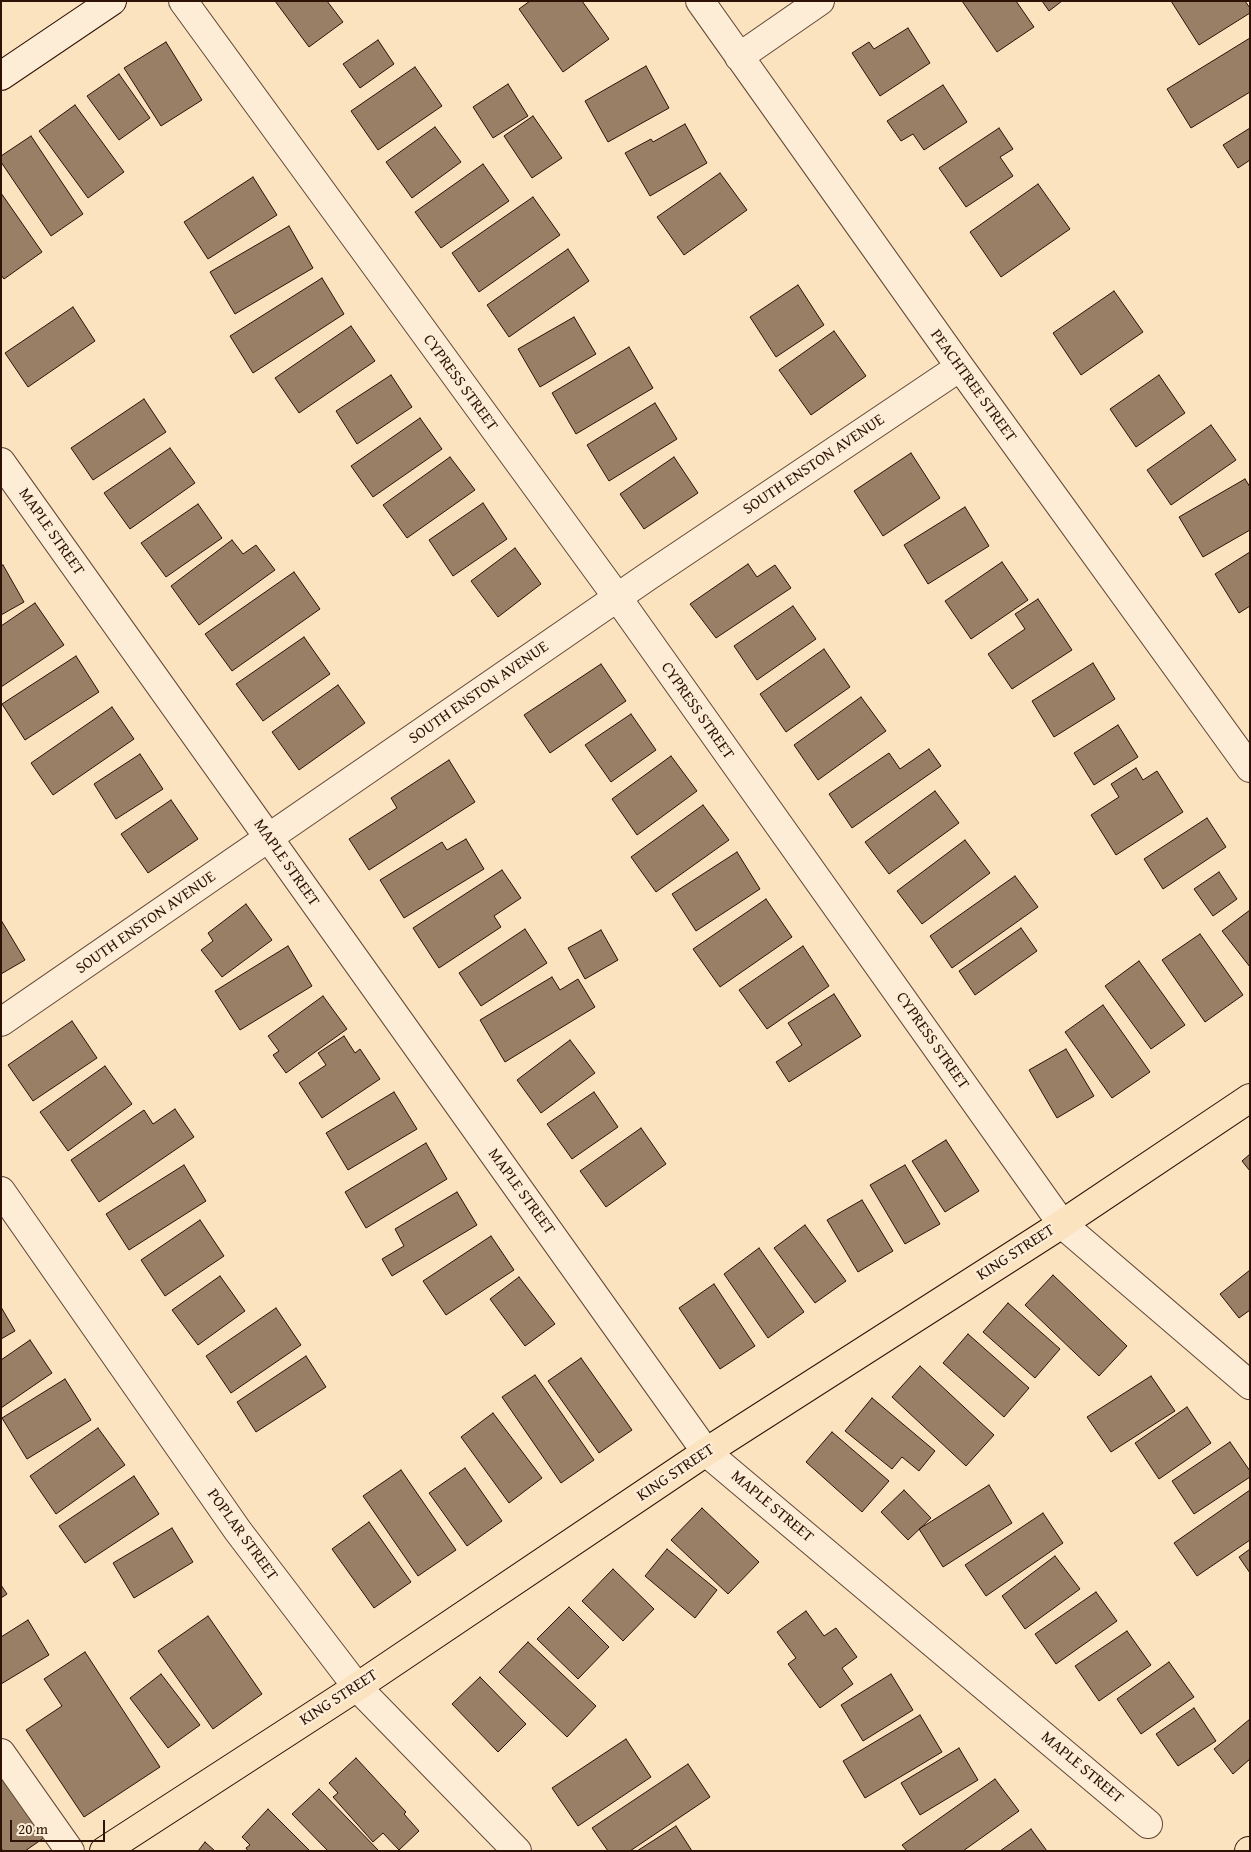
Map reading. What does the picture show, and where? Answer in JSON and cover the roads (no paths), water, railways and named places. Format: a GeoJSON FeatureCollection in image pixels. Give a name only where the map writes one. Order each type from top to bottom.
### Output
{"type":"FeatureCollection","features":[{"type":"Feature","properties":{"kind":"main road","name":"KING STREET"},"geometry":{"type":"LineString","coordinates":[[104,1851],[357,1688],[706,1452],[1062,1224],[1250,1098]]}},
{"type":"Feature","properties":{"kind":"street"},"geometry":{"type":"LineString","coordinates":[[1,76],[112,1]]}},
{"type":"Feature","properties":{"kind":"street","name":"CYPRESS STREET"},"geometry":{"type":"LineString","coordinates":[[183,1],[617,598],[1062,1224],[1250,1385]]}},
{"type":"Feature","properties":{"kind":"street","name":"PEACHTREE STREET"},"geometry":{"type":"LineString","coordinates":[[700,1],[960,367],[1250,768]]}},
{"type":"Feature","properties":{"kind":"street"},"geometry":{"type":"LineString","coordinates":[[739,57],[820,1]]}},
{"type":"Feature","properties":{"kind":"street","name":"SOUTH ENSTON AVENUE"},"geometry":{"type":"LineString","coordinates":[[1,1022],[617,598],[960,367]]}},
{"type":"Feature","properties":{"kind":"street","name":"MAPLE STREET"},"geometry":{"type":"LineString","coordinates":[[1,462],[706,1452],[1148,1824]]}},
{"type":"Feature","properties":{"kind":"street","name":"POPLAR STREET"},"geometry":{"type":"LineString","coordinates":[[1,1191],[238,1531],[357,1688],[517,1851]]}},
{"type":"Feature","properties":{"kind":"street"},"geometry":{"type":"LineString","coordinates":[[1,1753],[70,1851]]}}]}
